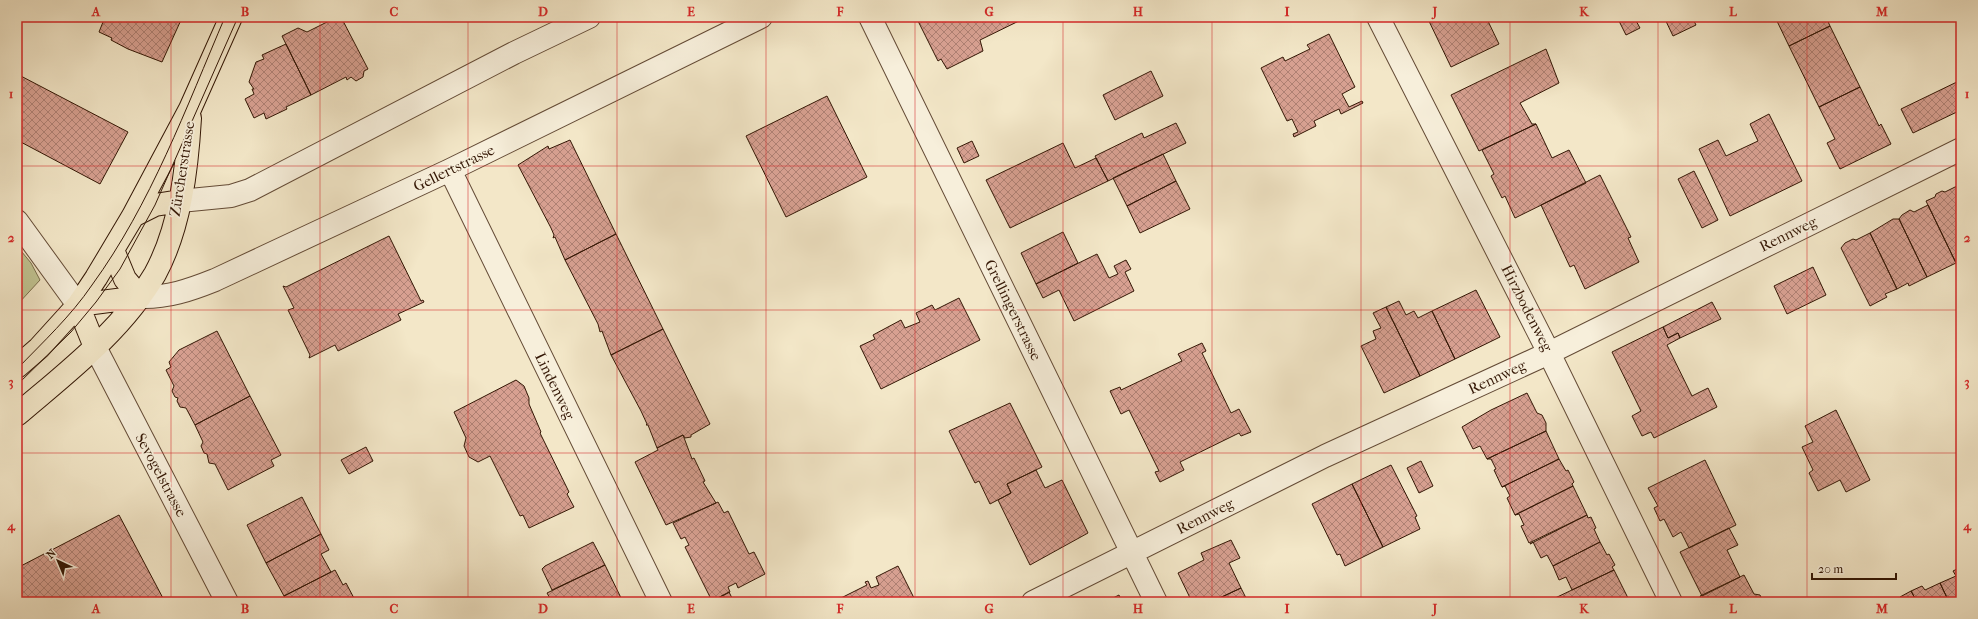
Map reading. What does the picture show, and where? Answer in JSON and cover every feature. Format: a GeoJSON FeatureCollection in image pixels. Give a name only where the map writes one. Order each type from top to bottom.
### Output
{"type":"FeatureCollection","features":[{"type":"Feature","properties":{"kind":"main road","name":"Zürcherstrasse"},"geometry":{"type":"LineString","coordinates":[[17,367],[39,348],[78,304],[96,278],[133,216],[190,109],[231,17]]}},
{"type":"Feature","properties":{"kind":"main road","name":"Zürcherstrasse"},"geometry":{"type":"LineString","coordinates":[[17,415],[95,347],[140,297],[155,274],[166,249],[180,201],[190,109]]}},
{"type":"Feature","properties":{"kind":"main road"},"geometry":{"type":"LineString","coordinates":[[133,216],[154,205],[180,201]]}},
{"type":"Feature","properties":{"kind":"main road"},"geometry":{"type":"LineString","coordinates":[[113,250],[125,278],[140,297]]}},
{"type":"Feature","properties":{"kind":"main road"},"geometry":{"type":"LineString","coordinates":[[95,347],[78,304],[140,297]]}},
{"type":"Feature","properties":{"kind":"street"},"geometry":{"type":"LineString","coordinates":[[180,201],[231,196],[250,190],[514,53],[589,17]]}},
{"type":"Feature","properties":{"kind":"street","name":"Gellertstrasse"},"geometry":{"type":"LineString","coordinates":[[140,297],[155,297],[191,290],[450,170],[761,17]]}},
{"type":"Feature","properties":{"kind":"street","name":"Grellingerstrasse"},"geometry":{"type":"LineString","coordinates":[[870,17],[1156,602]]}},
{"type":"Feature","properties":{"kind":"street","name":"Hirzbodenweg"},"geometry":{"type":"LineString","coordinates":[[1378,17],[1550,353],[1671,602]]}},
{"type":"Feature","properties":{"kind":"street","name":"Rennweg"},"geometry":{"type":"LineString","coordinates":[[1033,602],[1325,456],[1550,353],[1961,149]]}},
{"type":"Feature","properties":{"kind":"street","name":"Lindenweg"},"geometry":{"type":"LineString","coordinates":[[450,170],[661,602]]}},
{"type":"Feature","properties":{"kind":"street"},"geometry":{"type":"LineString","coordinates":[[17,220],[78,304]]}},
{"type":"Feature","properties":{"kind":"street","name":"Sevogelstrasse"},"geometry":{"type":"LineString","coordinates":[[95,347],[227,602]]}},
{"type":"Feature","properties":{"kind":"green space"},"geometry":{"type":"Polygon","coordinates":[[[17,246],[31,263],[40,280],[17,305],[17,246]]]}},
{"type":"Feature","properties":{"kind":"building"},"geometry":{"type":"Polygon","coordinates":[[[105,17],[174,17],[181,20],[162,62],[128,49],[111,40],[112,38],[99,32],[105,17]]]}},
{"type":"Feature","properties":{"kind":"building"},"geometry":{"type":"Polygon","coordinates":[[[337,17],[341,17],[368,69],[364,71],[363,77],[356,81],[351,77],[347,80],[346,77],[311,95],[282,36],[298,28],[307,32],[337,17]]]}},
{"type":"Feature","properties":{"kind":"building"},"geometry":{"type":"Polygon","coordinates":[[[916,17],[1027,17],[980,40],[983,51],[947,69],[941,59],[938,61],[916,17]]]}},
{"type":"Feature","properties":{"kind":"building"},"geometry":{"type":"Polygon","coordinates":[[[1427,17],[1486,17],[1499,44],[1451,67],[1427,17]]]}},
{"type":"Feature","properties":{"kind":"building"},"geometry":{"type":"Polygon","coordinates":[[[1626,17],[1634,17],[1640,28],[1626,35],[1619,21],[1626,17]]]}},
{"type":"Feature","properties":{"kind":"building"},"geometry":{"type":"Polygon","coordinates":[[[1664,17],[1692,17],[1696,25],[1673,36],[1664,17]]]}},
{"type":"Feature","properties":{"kind":"building"},"geometry":{"type":"Polygon","coordinates":[[[1775,17],[1826,17],[1830,26],[1789,46],[1775,17]]]}},
{"type":"Feature","properties":{"kind":"building"},"geometry":{"type":"Polygon","coordinates":[[[1830,26],[1860,87],[1819,107],[1789,46],[1830,26]]]}},
{"type":"Feature","properties":{"kind":"building"},"geometry":{"type":"Polygon","coordinates":[[[1329,34],[1355,87],[1342,94],[1349,107],[1362,101],[1363,103],[1341,114],[1339,109],[1314,121],[1316,126],[1294,137],[1293,134],[1298,132],[1292,119],[1287,121],[1261,68],[1283,57],[1285,61],[1310,49],[1307,45],[1329,34]]]}},
{"type":"Feature","properties":{"kind":"building"},"geometry":{"type":"Polygon","coordinates":[[[286,44],[311,95],[266,119],[264,113],[254,118],[245,99],[254,94],[252,89],[254,89],[249,82],[256,62],[264,59],[262,55],[286,44]]]}},
{"type":"Feature","properties":{"kind":"building"},"geometry":{"type":"Polygon","coordinates":[[[1546,49],[1559,83],[1520,103],[1532,124],[1536,124],[1479,151],[1451,95],[1546,49]]]}},
{"type":"Feature","properties":{"kind":"building"},"geometry":{"type":"Polygon","coordinates":[[[1151,71],[1163,96],[1115,120],[1103,95],[1151,71]]]}},
{"type":"Feature","properties":{"kind":"building"},"geometry":{"type":"Polygon","coordinates":[[[17,74],[128,132],[100,184],[17,140],[17,74]]]}},
{"type":"Feature","properties":{"kind":"building"},"geometry":{"type":"Polygon","coordinates":[[[1961,80],[1961,110],[1913,133],[1901,109],[1961,80]]]}},
{"type":"Feature","properties":{"kind":"building"},"geometry":{"type":"Polygon","coordinates":[[[1860,87],[1879,126],[1881,124],[1891,144],[1840,169],[1827,143],[1835,139],[1819,107],[1860,87]]]}},
{"type":"Feature","properties":{"kind":"building"},"geometry":{"type":"Polygon","coordinates":[[[827,96],[867,177],[786,217],[746,136],[827,96]]]}},
{"type":"Feature","properties":{"kind":"building"},"geometry":{"type":"Polygon","coordinates":[[[1769,114],[1802,181],[1730,216],[1699,149],[1718,140],[1726,156],[1758,141],[1750,124],[1769,114]]]}},
{"type":"Feature","properties":{"kind":"building"},"geometry":{"type":"Polygon","coordinates":[[[1176,123],[1186,143],[1108,181],[1095,156],[1142,133],[1144,138],[1176,123]]]}},
{"type":"Feature","properties":{"kind":"building"},"geometry":{"type":"Polygon","coordinates":[[[1536,124],[1552,158],[1569,150],[1586,183],[1515,218],[1505,196],[1502,198],[1491,176],[1494,174],[1482,150],[1536,124]]]}},
{"type":"Feature","properties":{"kind":"building"},"geometry":{"type":"Polygon","coordinates":[[[570,140],[616,234],[565,260],[555,237],[553,238],[554,235],[551,228],[518,165],[548,146],[549,149],[570,140]]]}},
{"type":"Feature","properties":{"kind":"building"},"geometry":{"type":"Polygon","coordinates":[[[972,141],[979,156],[964,163],[957,148],[972,141]]]}},
{"type":"Feature","properties":{"kind":"building"},"geometry":{"type":"Polygon","coordinates":[[[1063,143],[1075,168],[1096,158],[1108,181],[1010,228],[986,180],[1063,143]]]}},
{"type":"Feature","properties":{"kind":"building"},"geometry":{"type":"Polygon","coordinates":[[[1163,154],[1176,181],[1127,206],[1113,178],[1163,154]]]}},
{"type":"Feature","properties":{"kind":"building"},"geometry":{"type":"Polygon","coordinates":[[[1694,171],[1718,220],[1702,228],[1678,179],[1694,171]]]}},
{"type":"Feature","properties":{"kind":"building"},"geometry":{"type":"Polygon","coordinates":[[[1600,175],[1631,237],[1628,238],[1639,262],[1585,289],[1574,265],[1570,267],[1541,205],[1600,175]]]}},
{"type":"Feature","properties":{"kind":"building"},"geometry":{"type":"Polygon","coordinates":[[[1176,181],[1190,209],[1140,233],[1127,206],[1176,181]]]}},
{"type":"Feature","properties":{"kind":"building"},"geometry":{"type":"Polygon","coordinates":[[[1961,184],[1961,263],[1955,261],[1926,201],[1935,197],[1936,194],[1942,191],[1945,192],[1961,184]]]}},
{"type":"Feature","properties":{"kind":"building"},"geometry":{"type":"Polygon","coordinates":[[[1928,205],[1956,263],[1927,277],[1899,219],[1910,210],[1914,212],[1928,205]]]}},
{"type":"Feature","properties":{"kind":"building"},"geometry":{"type":"Polygon","coordinates":[[[1893,219],[1899,219],[1927,277],[1909,286],[1908,283],[1897,289],[1870,233],[1893,219]]]}},
{"type":"Feature","properties":{"kind":"building"},"geometry":{"type":"Polygon","coordinates":[[[1063,232],[1078,263],[1036,284],[1021,253],[1063,232]]]}},
{"type":"Feature","properties":{"kind":"building"},"geometry":{"type":"Polygon","coordinates":[[[1870,233],[1897,289],[1885,294],[1887,297],[1870,306],[1841,248],[1845,243],[1853,239],[1856,240],[1870,233]]]}},
{"type":"Feature","properties":{"kind":"building"},"geometry":{"type":"Polygon","coordinates":[[[616,234],[663,329],[611,355],[602,331],[600,332],[598,324],[565,260],[616,234]]]}},
{"type":"Feature","properties":{"kind":"building"},"geometry":{"type":"Polygon","coordinates":[[[389,236],[421,301],[423,300],[424,302],[398,314],[401,320],[338,351],[335,345],[309,358],[310,355],[288,310],[294,308],[283,286],[286,287],[389,236]]]}},
{"type":"Feature","properties":{"kind":"building"},"geometry":{"type":"Polygon","coordinates":[[[1097,254],[1109,278],[1118,274],[1114,266],[1126,260],[1131,269],[1125,272],[1134,291],[1074,321],[1059,290],[1043,298],[1036,284],[1097,254]]]}},
{"type":"Feature","properties":{"kind":"building"},"geometry":{"type":"Polygon","coordinates":[[[1813,267],[1826,295],[1787,314],[1774,286],[1813,267]]]}},
{"type":"Feature","properties":{"kind":"building"},"geometry":{"type":"Polygon","coordinates":[[[1476,290],[1500,337],[1455,359],[1432,311],[1476,290]]]}},
{"type":"Feature","properties":{"kind":"building"},"geometry":{"type":"Polygon","coordinates":[[[959,298],[980,340],[881,389],[860,346],[875,339],[873,335],[901,320],[905,328],[920,322],[916,313],[932,305],[935,310],[959,298]]]}},
{"type":"Feature","properties":{"kind":"building"},"geometry":{"type":"Polygon","coordinates":[[[1399,301],[1406,315],[1414,311],[1418,318],[1432,311],[1455,359],[1420,376],[1386,307],[1399,301]]]}},
{"type":"Feature","properties":{"kind":"building"},"geometry":{"type":"Polygon","coordinates":[[[1712,302],[1721,319],[1680,338],[1678,333],[1668,338],[1663,327],[1712,302]]]}},
{"type":"Feature","properties":{"kind":"building"},"geometry":{"type":"Polygon","coordinates":[[[1386,307],[1420,376],[1384,393],[1361,346],[1376,339],[1373,331],[1381,328],[1373,313],[1386,307]]]}},
{"type":"Feature","properties":{"kind":"building"},"geometry":{"type":"Polygon","coordinates":[[[1663,327],[1668,338],[1678,333],[1680,338],[1667,345],[1692,396],[1708,388],[1717,407],[1654,438],[1651,432],[1642,436],[1632,416],[1641,411],[1612,352],[1663,327]]]}},
{"type":"Feature","properties":{"kind":"building"},"geometry":{"type":"Polygon","coordinates":[[[663,329],[710,424],[691,435],[691,437],[685,438],[683,435],[657,448],[648,425],[646,425],[647,424],[641,411],[611,355],[663,329]]]}},
{"type":"Feature","properties":{"kind":"building"},"geometry":{"type":"Polygon","coordinates":[[[217,331],[250,396],[195,425],[186,408],[180,407],[177,401],[178,398],[175,397],[172,391],[174,386],[166,370],[171,367],[169,362],[179,350],[217,331]]]}},
{"type":"Feature","properties":{"kind":"building"},"geometry":{"type":"Polygon","coordinates":[[[1202,343],[1206,351],[1202,353],[1231,413],[1239,409],[1251,432],[1241,436],[1239,433],[1180,462],[1184,470],[1160,482],[1155,472],[1159,471],[1129,410],[1121,414],[1110,391],[1120,387],[1121,390],[1182,361],[1178,354],[1202,343]]]}},
{"type":"Feature","properties":{"kind":"building"},"geometry":{"type":"Polygon","coordinates":[[[516,380],[524,386],[529,398],[529,404],[541,432],[540,433],[569,492],[567,494],[574,507],[529,528],[523,515],[520,516],[490,456],[478,462],[469,457],[464,446],[466,438],[454,412],[516,380]]]}},
{"type":"Feature","properties":{"kind":"building"},"geometry":{"type":"Polygon","coordinates":[[[1527,393],[1537,413],[1542,415],[1546,423],[1546,431],[1487,459],[1480,446],[1473,449],[1462,427],[1491,410],[1527,393]]]}},
{"type":"Feature","properties":{"kind":"building"},"geometry":{"type":"Polygon","coordinates":[[[250,396],[281,455],[271,460],[274,466],[228,490],[215,464],[209,463],[207,454],[204,453],[201,446],[203,442],[195,425],[250,396]]]}},
{"type":"Feature","properties":{"kind":"building"},"geometry":{"type":"Polygon","coordinates":[[[1010,403],[1042,467],[1007,484],[1011,493],[990,504],[979,481],[975,483],[949,431],[1010,403]]]}},
{"type":"Feature","properties":{"kind":"building"},"geometry":{"type":"Polygon","coordinates":[[[1836,410],[1870,480],[1846,492],[1840,480],[1818,491],[1809,473],[1813,470],[1802,447],[1813,442],[1805,426],[1836,410]]]}},
{"type":"Feature","properties":{"kind":"building"},"geometry":{"type":"Polygon","coordinates":[[[1546,431],[1559,459],[1502,487],[1494,470],[1496,469],[1491,459],[1487,459],[1546,431]]]}},
{"type":"Feature","properties":{"kind":"building"},"geometry":{"type":"Polygon","coordinates":[[[683,435],[692,459],[694,458],[705,481],[703,482],[716,503],[666,525],[635,462],[658,450],[657,448],[683,435]]]}},
{"type":"Feature","properties":{"kind":"building"},"geometry":{"type":"Polygon","coordinates":[[[366,447],[373,461],[349,474],[341,460],[366,447]]]}},
{"type":"Feature","properties":{"kind":"building"},"geometry":{"type":"Polygon","coordinates":[[[1559,459],[1566,471],[1568,470],[1574,482],[1572,484],[1573,486],[1515,515],[1507,498],[1510,496],[1505,486],[1502,487],[1559,459]]]}},
{"type":"Feature","properties":{"kind":"building"},"geometry":{"type":"Polygon","coordinates":[[[1705,460],[1736,525],[1689,548],[1681,532],[1673,537],[1664,519],[1660,521],[1654,508],[1658,506],[1648,488],[1705,460]]]}},
{"type":"Feature","properties":{"kind":"building"},"geometry":{"type":"Polygon","coordinates":[[[1421,461],[1433,486],[1419,493],[1407,468],[1421,461]]]}},
{"type":"Feature","properties":{"kind":"building"},"geometry":{"type":"Polygon","coordinates":[[[1391,465],[1417,516],[1415,517],[1420,529],[1383,547],[1352,484],[1391,465]]]}},
{"type":"Feature","properties":{"kind":"building"},"geometry":{"type":"Polygon","coordinates":[[[1036,470],[1045,488],[1062,480],[1088,533],[1030,565],[998,500],[1011,493],[1007,484],[1036,470]]]}},
{"type":"Feature","properties":{"kind":"building"},"geometry":{"type":"Polygon","coordinates":[[[1352,484],[1383,547],[1345,566],[1340,554],[1337,555],[1312,504],[1352,484]]]}},
{"type":"Feature","properties":{"kind":"building"},"geometry":{"type":"Polygon","coordinates":[[[1573,486],[1587,515],[1529,543],[1521,526],[1524,525],[1519,514],[1515,515],[1573,486]]]}},
{"type":"Feature","properties":{"kind":"building"},"geometry":{"type":"Polygon","coordinates":[[[302,497],[321,534],[266,563],[247,525],[302,497]]]}},
{"type":"Feature","properties":{"kind":"building"},"geometry":{"type":"Polygon","coordinates":[[[718,502],[724,513],[728,511],[749,554],[754,552],[765,574],[738,588],[736,583],[728,587],[730,592],[712,601],[685,547],[689,545],[685,537],[681,539],[673,523],[718,502]]]}},
{"type":"Feature","properties":{"kind":"building"},"geometry":{"type":"Polygon","coordinates":[[[119,515],[165,602],[17,602],[17,568],[119,515]]]}},
{"type":"Feature","properties":{"kind":"building"},"geometry":{"type":"Polygon","coordinates":[[[1587,515],[1588,518],[1591,517],[1596,528],[1594,529],[1600,542],[1553,566],[1547,555],[1541,558],[1533,542],[1587,515]]]}},
{"type":"Feature","properties":{"kind":"building"},"geometry":{"type":"Polygon","coordinates":[[[1729,528],[1738,545],[1727,550],[1740,577],[1702,596],[1680,552],[1729,528]]]}},
{"type":"Feature","properties":{"kind":"building"},"geometry":{"type":"Polygon","coordinates":[[[321,534],[329,550],[321,554],[331,572],[284,596],[266,563],[321,534]]]}},
{"type":"Feature","properties":{"kind":"building"},"geometry":{"type":"Polygon","coordinates":[[[1231,540],[1240,558],[1229,563],[1241,588],[1211,602],[1192,602],[1178,573],[1204,560],[1201,553],[1231,540]]]}},
{"type":"Feature","properties":{"kind":"building"},"geometry":{"type":"Polygon","coordinates":[[[593,542],[605,565],[552,590],[542,569],[545,566],[593,542]]]}},
{"type":"Feature","properties":{"kind":"building"},"geometry":{"type":"Polygon","coordinates":[[[1600,542],[1607,555],[1609,554],[1615,565],[1612,567],[1614,570],[1572,590],[1566,577],[1559,580],[1553,566],[1600,542]]]}},
{"type":"Feature","properties":{"kind":"building"},"geometry":{"type":"Polygon","coordinates":[[[605,565],[623,602],[552,602],[547,593],[605,565]]]}},
{"type":"Feature","properties":{"kind":"building"},"geometry":{"type":"Polygon","coordinates":[[[898,566],[916,602],[834,602],[832,598],[834,598],[835,601],[867,585],[865,582],[868,581],[871,588],[879,585],[876,577],[898,566]]]}},
{"type":"Feature","properties":{"kind":"building"},"geometry":{"type":"Polygon","coordinates":[[[1961,567],[1961,602],[1949,602],[1940,583],[1956,576],[1953,571],[1961,567]]]}},
{"type":"Feature","properties":{"kind":"building"},"geometry":{"type":"Polygon","coordinates":[[[335,570],[343,585],[346,583],[356,602],[287,602],[284,596],[335,570]]]}},
{"type":"Feature","properties":{"kind":"building"},"geometry":{"type":"Polygon","coordinates":[[[1614,570],[1630,602],[1554,602],[1553,599],[1614,570]]]}},
{"type":"Feature","properties":{"kind":"building"},"geometry":{"type":"Polygon","coordinates":[[[1744,575],[1754,594],[1760,595],[1763,602],[1703,602],[1700,596],[1744,575]]]}},
{"type":"Feature","properties":{"kind":"building"},"geometry":{"type":"Polygon","coordinates":[[[1940,583],[1949,602],[1917,602],[1911,591],[1922,586],[1925,590],[1940,583]]]}},
{"type":"Feature","properties":{"kind":"building"},"geometry":{"type":"Polygon","coordinates":[[[1241,588],[1248,602],[1211,602],[1241,588]]]}},
{"type":"Feature","properties":{"kind":"building"},"geometry":{"type":"Polygon","coordinates":[[[1911,591],[1917,602],[1901,602],[1900,597],[1911,591]]]}},
{"type":"Feature","properties":{"kind":"building"},"geometry":{"type":"Polygon","coordinates":[[[729,592],[734,602],[707,602],[712,601],[729,592]]]}},
{"type":"Feature","properties":{"kind":"building"},"geometry":{"type":"Polygon","coordinates":[[[1119,595],[1122,602],[1105,602],[1119,595]]]}},
{"type":"Feature","properties":{"kind":"tram line"},"geometry":{"type":"LineString","coordinates":[[17,369],[84,296],[113,254],[132,222],[166,155],[225,17]]}},
{"type":"Feature","properties":{"kind":"tram line"},"geometry":{"type":"LineString","coordinates":[[17,385],[71,332],[96,302],[120,269],[155,205],[238,17]]}}]}
